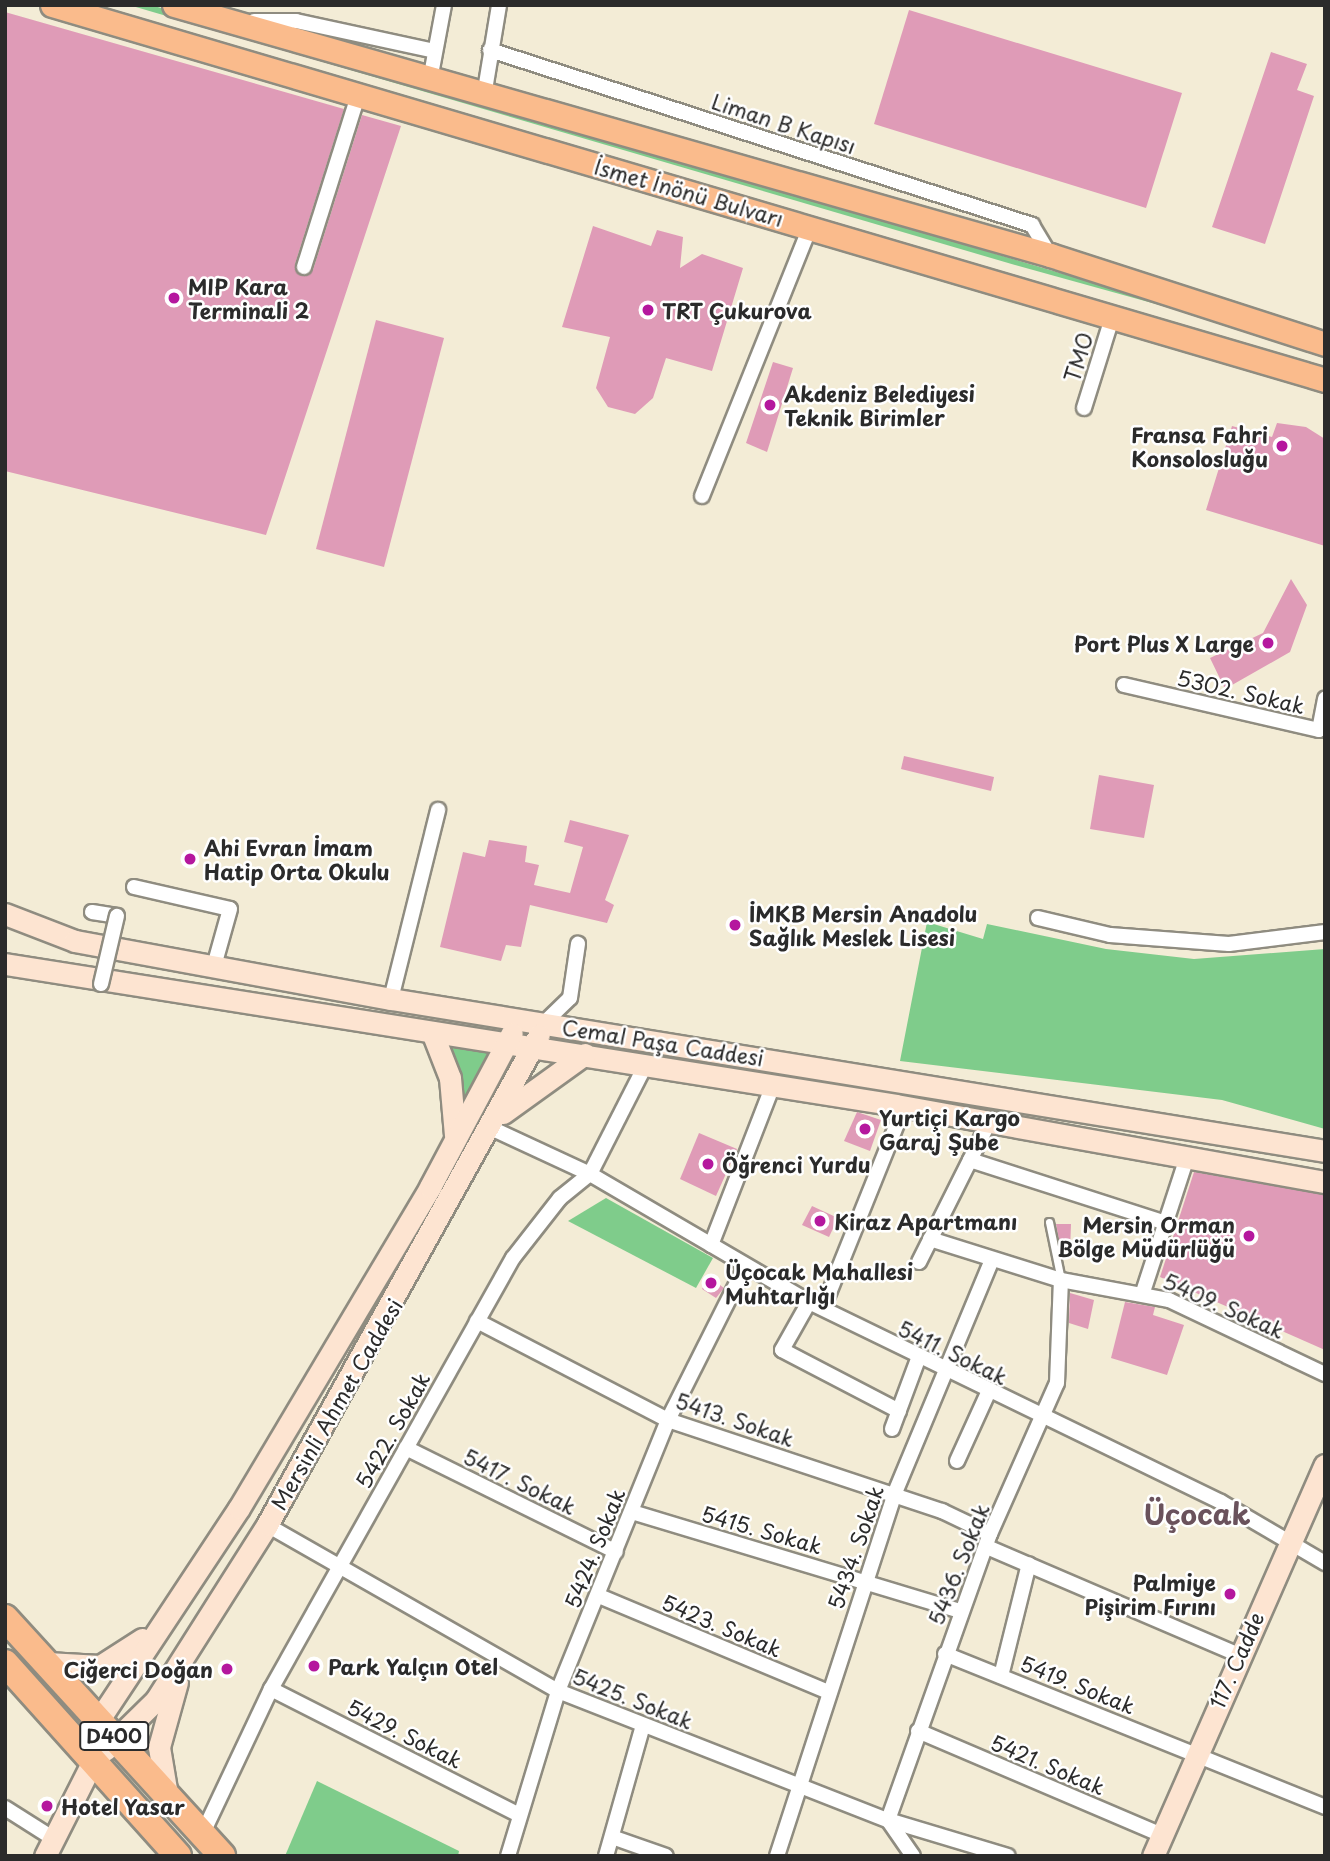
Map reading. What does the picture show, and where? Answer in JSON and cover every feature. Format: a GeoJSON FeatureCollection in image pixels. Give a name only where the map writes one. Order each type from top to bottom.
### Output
{"type":"FeatureCollection","features":[{"type":"Feature","properties":{"kind":"highway","name":"D400"},"geometry":{"type":"LineString","coordinates":[[5,1618],[100,1718],[222,1856]]}},
{"type":"Feature","properties":{"kind":"highway","name":"D400"},"geometry":{"type":"LineString","coordinates":[[5,1663],[178,1856]]}},
{"type":"Feature","properties":{"kind":"main road","name":"İsmet İnönü Bulvarı"},"geometry":{"type":"LineString","coordinates":[[52,5],[1325,380]]}},
{"type":"Feature","properties":{"kind":"main road","name":"İsmet İnönü Bulvarı"},"geometry":{"type":"LineString","coordinates":[[174,5],[484,96],[1050,255],[1325,345]]}},
{"type":"Feature","properties":{"kind":"main road","name":"Cemal Paşa Caddesi"},"geometry":{"type":"LineString","coordinates":[[5,914],[75,941],[391,999],[1325,1151]]}},
{"type":"Feature","properties":{"kind":"main road","name":"Cemal Paşa Caddesi"},"geometry":{"type":"LineString","coordinates":[[5,964],[904,1106],[1325,1182]]}},
{"type":"Feature","properties":{"kind":"main road","name":"Mersinli Ahmet Caddesi"},"geometry":{"type":"LineString","coordinates":[[50,1847],[93,1761],[100,1718],[272,1452],[455,1136],[517,1021]]}},
{"type":"Feature","properties":{"kind":"main road","name":"Mersinli Ahmet Caddesi"},"geometry":{"type":"LineString","coordinates":[[93,1761],[117,1739],[188,1655],[267,1525],[493,1123],[543,1024]]}},
{"type":"Feature","properties":{"kind":"main road"},"geometry":{"type":"LineString","coordinates":[[432,1032],[450,1078],[455,1136]]}},
{"type":"Feature","properties":{"kind":"main road"},"geometry":{"type":"LineString","coordinates":[[493,1123],[585,1054]]}},
{"type":"Feature","properties":{"kind":"main road"},"geometry":{"type":"LineString","coordinates":[[272,1452],[289,1485]]}},
{"type":"Feature","properties":{"kind":"main road","name":"117. Cadde"},"geometry":{"type":"LineString","coordinates":[[1153,1856],[1237,1654],[1325,1465]]}},
{"type":"Feature","properties":{"kind":"main road"},"geometry":{"type":"LineString","coordinates":[[47,1663],[100,1667],[157,1626]]}},
{"type":"Feature","properties":{"kind":"main road"},"geometry":{"type":"LineString","coordinates":[[167,1795],[159,1746],[188,1655]]}},
{"type":"Feature","properties":{"kind":"street"},"geometry":{"type":"LineString","coordinates":[[430,80],[444,5]]}},
{"type":"Feature","properties":{"kind":"street"},"geometry":{"type":"LineString","coordinates":[[484,96],[499,5]]}},
{"type":"Feature","properties":{"kind":"street"},"geometry":{"type":"LineString","coordinates":[[228,22],[296,20],[435,51]]}},
{"type":"Feature","properties":{"kind":"street","name":"Liman B Kapısı"},"geometry":{"type":"LineString","coordinates":[[490,50],[1032,225],[1050,255]]}},
{"type":"Feature","properties":{"kind":"street"},"geometry":{"type":"LineString","coordinates":[[304,267],[358,96]]}},
{"type":"Feature","properties":{"kind":"street"},"geometry":{"type":"LineString","coordinates":[[702,496],[810,227]]}},
{"type":"Feature","properties":{"kind":"street","name":"TMO"},"geometry":{"type":"LineString","coordinates":[[1084,408],[1112,318]]}},
{"type":"Feature","properties":{"kind":"street","name":"5302. Sokak"},"geometry":{"type":"LineString","coordinates":[[1124,685],[1319,730],[1325,699]]}},
{"type":"Feature","properties":{"kind":"street"},"geometry":{"type":"LineString","coordinates":[[391,999],[438,810]]}},
{"type":"Feature","properties":{"kind":"street"},"geometry":{"type":"LineString","coordinates":[[134,887],[230,909],[214,966]]}},
{"type":"Feature","properties":{"kind":"street"},"geometry":{"type":"LineString","coordinates":[[74,976],[101,984],[117,916],[92,912]]}},
{"type":"Feature","properties":{"kind":"street"},"geometry":{"type":"LineString","coordinates":[[1038,918],[1110,935],[1229,944],[1325,932]]}},
{"type":"Feature","properties":{"kind":"street"},"geometry":{"type":"LineString","coordinates":[[543,1024],[570,998],[578,944]]}},
{"type":"Feature","properties":{"kind":"street","name":"5422. Sokak"},"geometry":{"type":"LineString","coordinates":[[202,1835],[271,1689],[513,1258],[560,1198],[590,1174],[646,1064]]}},
{"type":"Feature","properties":{"kind":"street"},"geometry":{"type":"LineString","coordinates":[[712,1245],[773,1085]]}},
{"type":"Feature","properties":{"kind":"street"},"geometry":{"type":"LineString","coordinates":[[899,1410],[782,1350],[816,1305],[904,1106]]}},
{"type":"Feature","properties":{"kind":"street"},"geometry":{"type":"LineString","coordinates":[[919,1262],[989,1122]]}},
{"type":"Feature","properties":{"kind":"street","name":"5411. Sokak"},"geometry":{"type":"LineString","coordinates":[[493,1123],[590,1174],[745,1267],[918,1359],[1221,1502],[1325,1563]]}},
{"type":"Feature","properties":{"kind":"street"},"geometry":{"type":"LineString","coordinates":[[1143,1292],[1163,1222],[1187,1157]]}},
{"type":"Feature","properties":{"kind":"street"},"geometry":{"type":"LineString","coordinates":[[970,1160],[1163,1222]]}},
{"type":"Feature","properties":{"kind":"street","name":"5409. Sokak"},"geometry":{"type":"LineString","coordinates":[[930,1239],[1062,1280],[1143,1292],[1325,1374]]}},
{"type":"Feature","properties":{"kind":"street","name":"5434. Sokak"},"geometry":{"type":"LineString","coordinates":[[777,1856],[894,1495],[947,1374],[992,1260]]}},
{"type":"Feature","properties":{"kind":"street","name":"5424. Sokak"},"geometry":{"type":"LineString","coordinates":[[508,1856],[558,1691],[668,1420],[745,1267]]}},
{"type":"Feature","properties":{"kind":"street","name":"5436. Sokak"},"geometry":{"type":"LineString","coordinates":[[888,1820],[960,1611],[988,1540],[1045,1419],[1057,1383],[1062,1280]]}},
{"type":"Feature","properties":{"kind":"street","name":"5413. Sokak"},"geometry":{"type":"LineString","coordinates":[[477,1321],[668,1420],[894,1495],[1029,1563],[1237,1654]]}},
{"type":"Feature","properties":{"kind":"street"},"geometry":{"type":"LineString","coordinates":[[892,1429],[918,1359]]}},
{"type":"Feature","properties":{"kind":"street"},"geometry":{"type":"LineString","coordinates":[[957,1461],[988,1393]]}},
{"type":"Feature","properties":{"kind":"street","name":"5417. Sokak"},"geometry":{"type":"LineString","coordinates":[[406,1448],[616,1552]]}},
{"type":"Feature","properties":{"kind":"street","name":"5415. Sokak"},"geometry":{"type":"LineString","coordinates":[[632,1512],[960,1611]]}},
{"type":"Feature","properties":{"kind":"street","name":"5425. Sokak"},"geometry":{"type":"LineString","coordinates":[[267,1525],[338,1570],[558,1691],[888,1820],[1008,1856]]}},
{"type":"Feature","properties":{"kind":"street"},"geometry":{"type":"LineString","coordinates":[[1001,1676],[1029,1563]]}},
{"type":"Feature","properties":{"kind":"street","name":"5423. Sokak"},"geometry":{"type":"LineString","coordinates":[[598,1596],[829,1692]]}},
{"type":"Feature","properties":{"kind":"street","name":"5419. Sokak"},"geometry":{"type":"LineString","coordinates":[[945,1654],[1325,1807]]}},
{"type":"Feature","properties":{"kind":"street","name":"5429. Sokak"},"geometry":{"type":"LineString","coordinates":[[271,1689],[519,1815]]}},
{"type":"Feature","properties":{"kind":"street"},"geometry":{"type":"LineString","coordinates":[[606,1856],[643,1725]]}},
{"type":"Feature","properties":{"kind":"street","name":"5421. Sokak"},"geometry":{"type":"LineString","coordinates":[[918,1731],[1162,1835]]}},
{"type":"Feature","properties":{"kind":"street"},"geometry":{"type":"LineString","coordinates":[[5,1808],[50,1847]]}},
{"type":"Feature","properties":{"kind":"street"},"geometry":{"type":"LineString","coordinates":[[888,1820],[913,1856]]}},
{"type":"Feature","properties":{"kind":"street"},"geometry":{"type":"LineString","coordinates":[[612,1837],[666,1856]]}},
{"type":"Feature","properties":{"kind":"lane"},"geometry":{"type":"LineString","coordinates":[[1049,1222],[1062,1280]]}},
{"type":"Feature","properties":{"kind":"green space"},"geometry":{"type":"Polygon","coordinates":[[[129,5],[151,5],[1325,351],[1015,265],[129,5]]]}},
{"type":"Feature","properties":{"kind":"green space"},"geometry":{"type":"Polygon","coordinates":[[[927,922],[983,939],[987,924],[1106,949],[1194,959],[1325,949],[1325,1129],[1222,1100],[900,1061],[927,922]]]}},
{"type":"Feature","properties":{"kind":"green space"},"geometry":{"type":"Polygon","coordinates":[[[451,1045],[493,1052],[457,1117],[451,1045]]]}},
{"type":"Feature","properties":{"kind":"green space"},"geometry":{"type":"Polygon","coordinates":[[[606,1198],[713,1258],[696,1288],[568,1221],[606,1198]]]}},
{"type":"Feature","properties":{"kind":"green space"},"geometry":{"type":"Polygon","coordinates":[[[317,1781],[459,1851],[458,1856],[285,1856],[317,1781]]]}},
{"type":"Feature","properties":{"kind":"building"},"geometry":{"type":"Polygon","coordinates":[[[909,10],[1182,93],[1146,208],[874,124],[909,10]]]}},
{"type":"Feature","properties":{"kind":"building","name":"MIP Kara Terminali 2"},"geometry":{"type":"Polygon","coordinates":[[[5,12],[344,109],[295,264],[302,276],[313,270],[362,115],[401,126],[266,535],[5,471],[5,12]]]}},
{"type":"Feature","properties":{"kind":"building"},"geometry":{"type":"Polygon","coordinates":[[[1271,52],[1307,64],[1297,90],[1314,96],[1265,244],[1212,227],[1271,52]]]}},
{"type":"Feature","properties":{"kind":"building","name":"TRT Çukurova"},"geometry":{"type":"Polygon","coordinates":[[[593,226],[651,246],[657,230],[683,237],[680,268],[702,254],[743,268],[712,371],[666,358],[653,398],[635,414],[608,407],[596,388],[610,337],[562,327],[593,226]]]}},
{"type":"Feature","properties":{"kind":"building"},"geometry":{"type":"Polygon","coordinates":[[[376,320],[444,338],[384,567],[316,549],[376,320]]]}},
{"type":"Feature","properties":{"kind":"building","name":"Akdeniz Belediyesi Teknik Birimler"},"geometry":{"type":"Polygon","coordinates":[[[773,362],[793,368],[767,452],[746,443],[773,362]]]}},
{"type":"Feature","properties":{"kind":"building"},"geometry":{"type":"Polygon","coordinates":[[[1277,423],[1306,427],[1325,439],[1325,546],[1206,510],[1232,426],[1272,437],[1277,423]]]}},
{"type":"Feature","properties":{"kind":"building","name":"Port Plus X Large"},"geometry":{"type":"Polygon","coordinates":[[[1291,579],[1307,605],[1290,652],[1225,689],[1210,658],[1263,633],[1291,579]]]}},
{"type":"Feature","properties":{"kind":"building"},"geometry":{"type":"Polygon","coordinates":[[[904,756],[994,777],[991,791],[901,769],[904,756]]]}},
{"type":"Feature","properties":{"kind":"building"},"geometry":{"type":"Polygon","coordinates":[[[1099,775],[1154,785],[1144,838],[1090,829],[1099,775]]]}},
{"type":"Feature","properties":{"kind":"building"},"geometry":{"type":"Polygon","coordinates":[[[570,820],[629,835],[605,900],[614,905],[607,923],[530,905],[521,947],[506,945],[501,961],[440,947],[463,852],[485,857],[489,840],[527,846],[525,862],[539,865],[534,885],[570,893],[583,847],[564,842],[570,820]]]}},
{"type":"Feature","properties":{"kind":"building"},"geometry":{"type":"Polygon","coordinates":[[[857,1112],[881,1120],[870,1151],[844,1141],[857,1112]]]}},
{"type":"Feature","properties":{"kind":"building","name":"Öğrenci Yurdu"},"geometry":{"type":"Polygon","coordinates":[[[699,1133],[737,1149],[716,1196],[680,1179],[699,1133]]]}},
{"type":"Feature","properties":{"kind":"building","name":"Mersin Orman Bölge Müdürlüğü"},"geometry":{"type":"Polygon","coordinates":[[[1194,1172],[1325,1195],[1325,1350],[1160,1277],[1194,1172]]]}},
{"type":"Feature","properties":{"kind":"building","name":"Kiraz Apartmanı"},"geometry":{"type":"Polygon","coordinates":[[[812,1206],[838,1218],[829,1237],[802,1225],[812,1206]]]}},
{"type":"Feature","properties":{"kind":"building"},"geometry":{"type":"Polygon","coordinates":[[[1056,1224],[1071,1224],[1070,1251],[1061,1251],[1056,1224]]]}},
{"type":"Feature","properties":{"kind":"building","name":"Üçocak Mahallesi Muhtarlığı"},"geometry":{"type":"Polygon","coordinates":[[[709,1277],[724,1288],[716,1298],[702,1289],[709,1277]]]}},
{"type":"Feature","properties":{"kind":"building"},"geometry":{"type":"Polygon","coordinates":[[[1070,1293],[1094,1300],[1088,1329],[1069,1323],[1070,1293]]]}},
{"type":"Feature","properties":{"kind":"building"},"geometry":{"type":"Polygon","coordinates":[[[1125,1302],[1155,1307],[1153,1315],[1184,1325],[1167,1375],[1111,1358],[1125,1302]]]}},
{"type":"Feature","properties":{"kind":"place","name":"MIP Kara Terminali 2"},"geometry":{"type":"Point","coordinates":[174,298]}},
{"type":"Feature","properties":{"kind":"place","name":"TRT Çukurova"},"geometry":{"type":"Point","coordinates":[648,310]}},
{"type":"Feature","properties":{"kind":"place","name":"Akdeniz Belediyesi Teknik Birimler"},"geometry":{"type":"Point","coordinates":[770,405]}},
{"type":"Feature","properties":{"kind":"place","name":"Fransa Fahri Konsolosluğu"},"geometry":{"type":"Point","coordinates":[1282,446]}},
{"type":"Feature","properties":{"kind":"place","name":"Port Plus X Large"},"geometry":{"type":"Point","coordinates":[1268,643]}},
{"type":"Feature","properties":{"kind":"place","name":"Ahi Evran İmam Hatip Orta Okulu"},"geometry":{"type":"Point","coordinates":[190,859]}},
{"type":"Feature","properties":{"kind":"place","name":"İMKB Mersin Anadolu Sağlık Meslek Lisesi"},"geometry":{"type":"Point","coordinates":[735,925]}},
{"type":"Feature","properties":{"kind":"place","name":"Yurtiçi Kargo Garaj Şube"},"geometry":{"type":"Point","coordinates":[865,1129]}},
{"type":"Feature","properties":{"kind":"place","name":"Öğrenci Yurdu"},"geometry":{"type":"Point","coordinates":[708,1164]}},
{"type":"Feature","properties":{"kind":"place","name":"Kiraz Apartmanı"},"geometry":{"type":"Point","coordinates":[820,1221]}},
{"type":"Feature","properties":{"kind":"place","name":"Mersin Orman Bölge Müdürlüğü"},"geometry":{"type":"Point","coordinates":[1249,1236]}},
{"type":"Feature","properties":{"kind":"place","name":"Üçocak Mahallesi Muhtarlığı"},"geometry":{"type":"Point","coordinates":[711,1283]}},
{"type":"Feature","properties":{"kind":"place","name":"Palmiye Pişirim Fırını"},"geometry":{"type":"Point","coordinates":[1230,1594]}},
{"type":"Feature","properties":{"kind":"place","name":"Park Yalçın Otel"},"geometry":{"type":"Point","coordinates":[314,1666]}},
{"type":"Feature","properties":{"kind":"place","name":"Ciğerci Doğan"},"geometry":{"type":"Point","coordinates":[227,1669]}},
{"type":"Feature","properties":{"kind":"place","name":"Hotel Yasar"},"geometry":{"type":"Point","coordinates":[47,1806]}},
{"type":"Feature","properties":{"kind":"district","name":"Üçocak"},"geometry":{"type":"Point","coordinates":[1197,1514]}}]}
